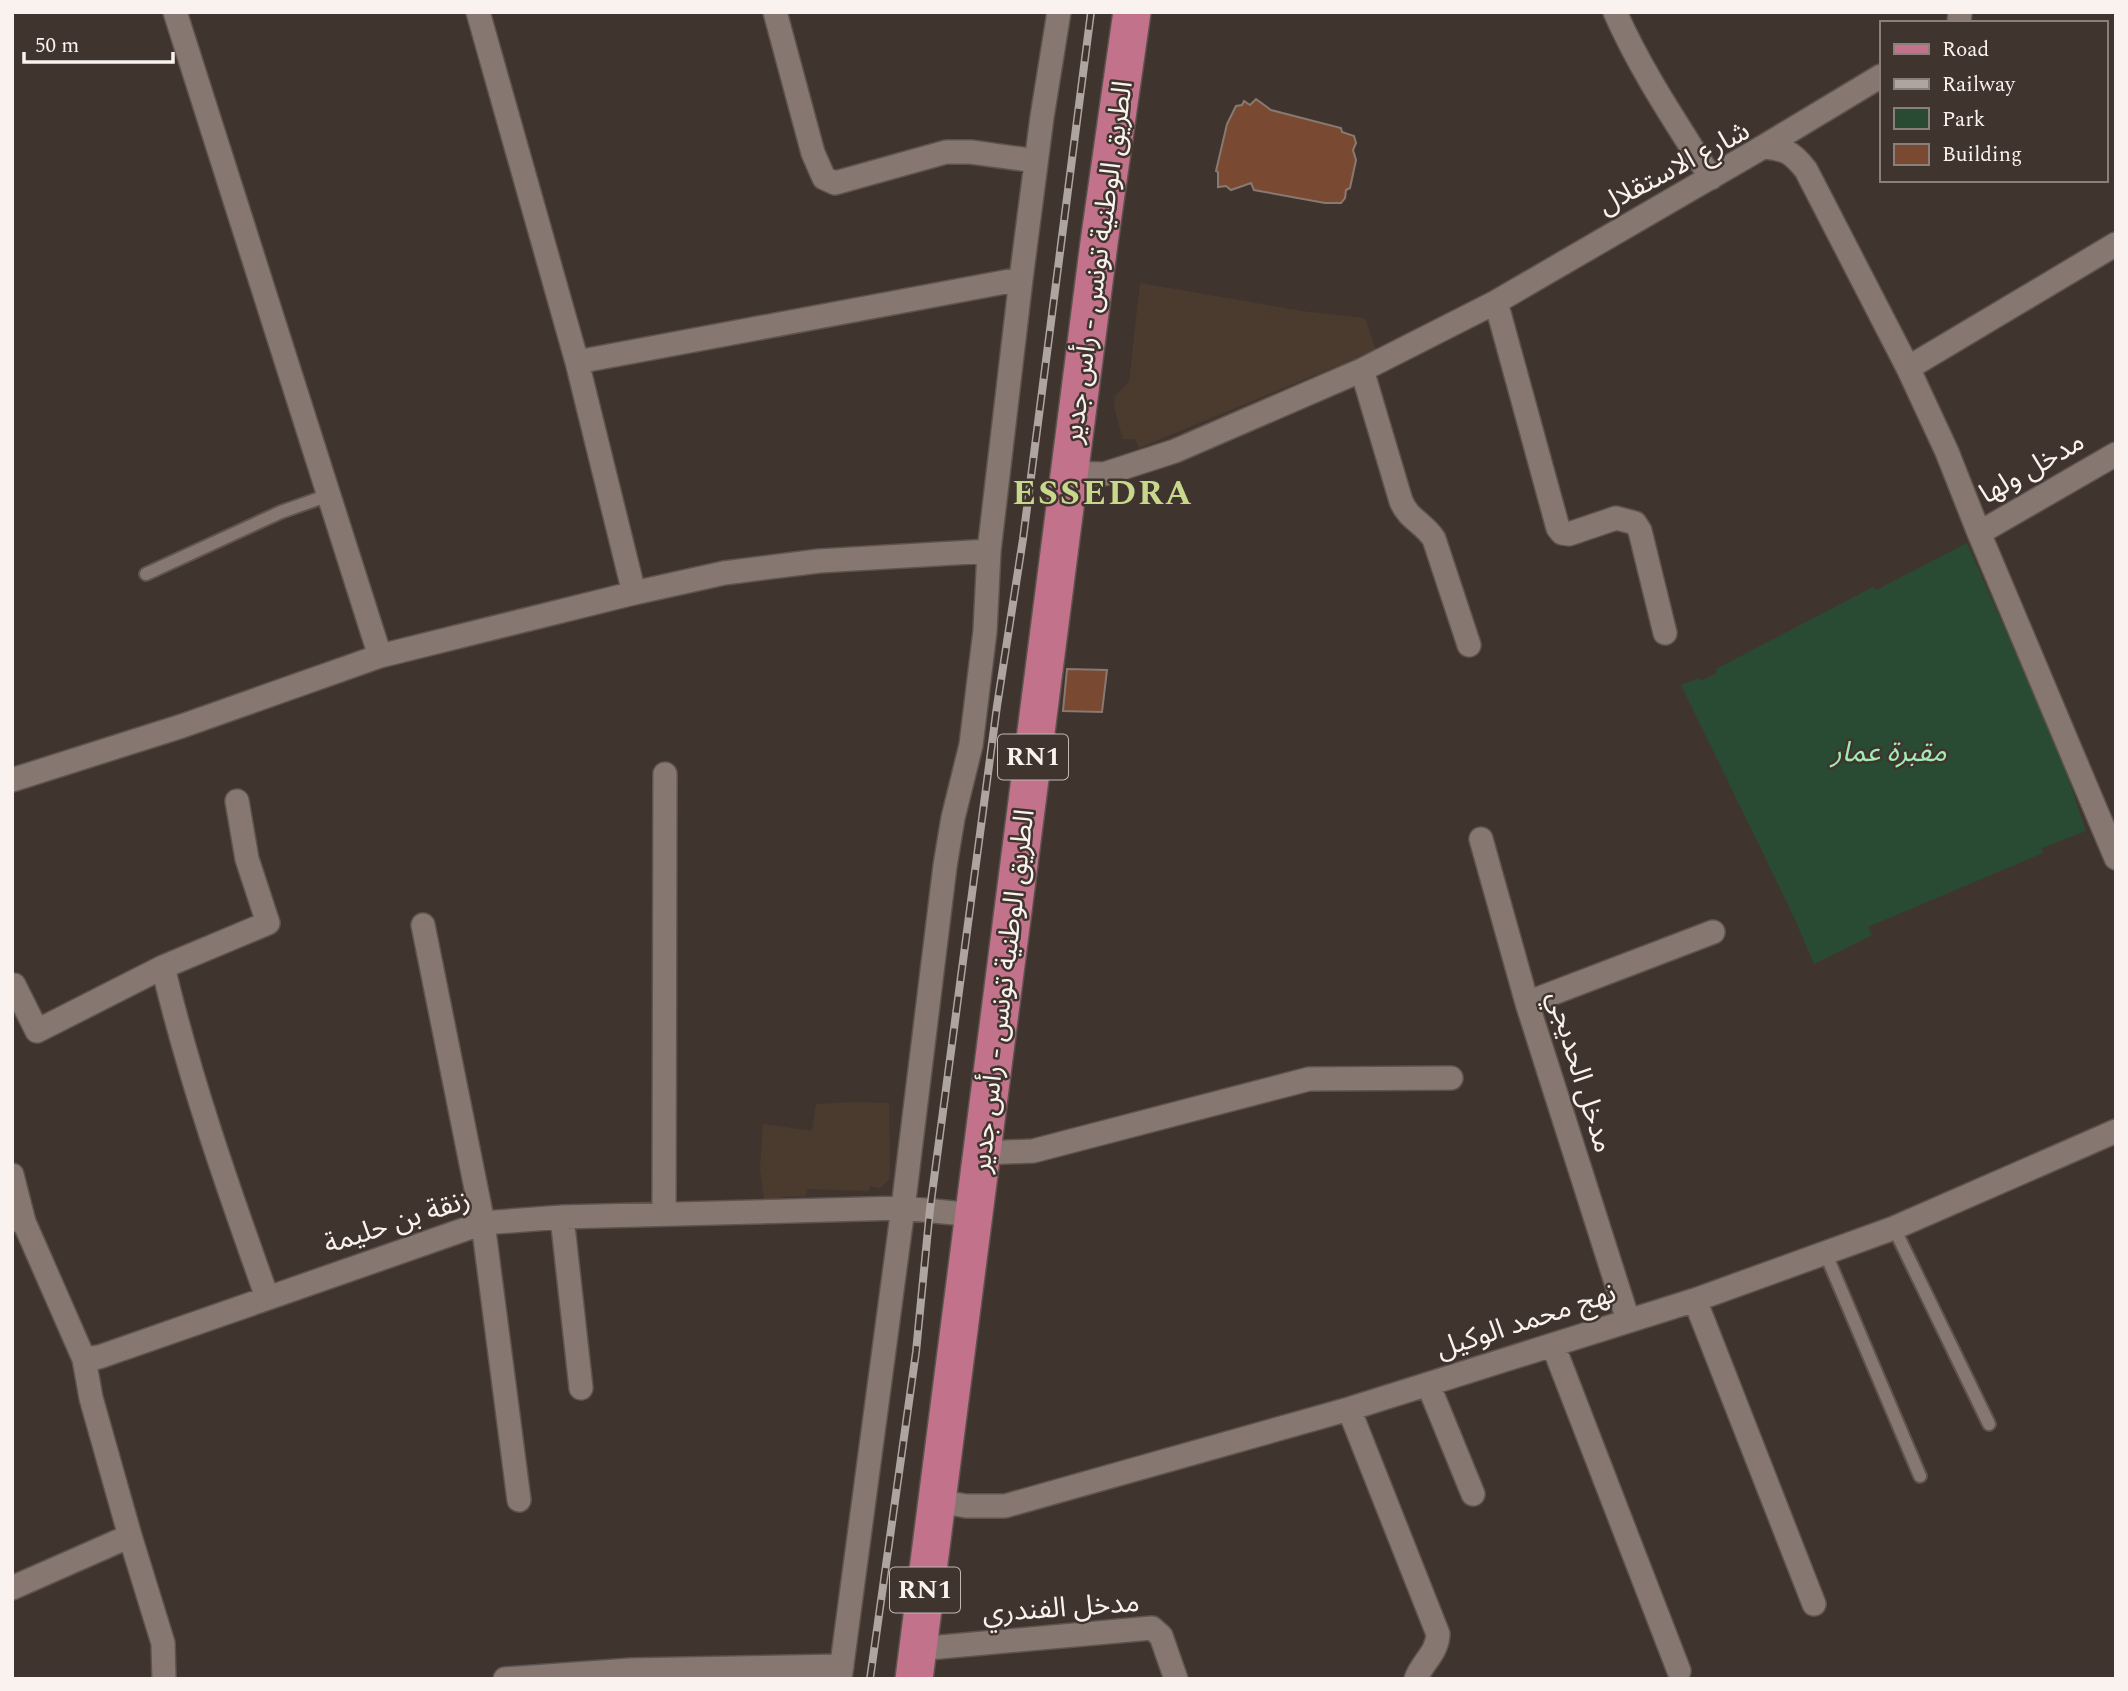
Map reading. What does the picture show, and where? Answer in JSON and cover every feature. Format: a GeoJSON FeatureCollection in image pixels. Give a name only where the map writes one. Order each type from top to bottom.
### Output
{"type":"FeatureCollection","features":[{"type":"Feature","properties":{"kind":"main road","name":"الطريق الوطنية تونس - رأس جدير"},"geometry":{"type":"LineString","coordinates":[[916,1664],[1132,12]]}},
{"type":"Feature","properties":{"kind":"street"},"geometry":{"type":"LineString","coordinates":[[175,12],[380,656]]}},
{"type":"Feature","properties":{"kind":"street"},"geometry":{"type":"LineString","coordinates":[[478,12],[576,362],[634,593]]}},
{"type":"Feature","properties":{"kind":"street"},"geometry":{"type":"LineString","coordinates":[[775,12],[813,153],[824,178],[835,183],[946,152],[971,152],[1036,161]]}},
{"type":"Feature","properties":{"kind":"street"},"geometry":{"type":"LineString","coordinates":[[505,1679],[631,1670],[841,1673],[946,866],[953,818],[971,745],[985,631],[989,551],[1021,279],[1059,12]]}},
{"type":"Feature","properties":{"kind":"street"},"geometry":{"type":"LineString","coordinates":[[1615,12],[1629,44],[1655,90],[1712,178]]}},
{"type":"Feature","properties":{"kind":"street"},"geometry":{"type":"LineString","coordinates":[[1763,147],[1880,77]]}},
{"type":"Feature","properties":{"kind":"street","name":"شارع الاستقلال"},"geometry":{"type":"LineString","coordinates":[[1070,473],[1104,474],[1175,451],[1362,370],[1496,302],[1763,147],[1779,148],[1794,154],[1806,170],[1908,368],[1947,452],[2116,858]]}},
{"type":"Feature","properties":{"kind":"street"},"geometry":{"type":"LineString","coordinates":[[1908,368],[2116,244]]}},
{"type":"Feature","properties":{"kind":"street"},"geometry":{"type":"LineString","coordinates":[[576,362],[1021,279]]}},
{"type":"Feature","properties":{"kind":"street"},"geometry":{"type":"LineString","coordinates":[[1496,302],[1558,528],[1562,533],[1569,534],[1616,518],[1635,523],[1640,531],[1665,633]]}},
{"type":"Feature","properties":{"kind":"street"},"geometry":{"type":"LineString","coordinates":[[1362,370],[1401,501],[1406,513],[1427,528],[1434,539],[1469,645]]}},
{"type":"Feature","properties":{"kind":"street","name":"مدخل ولها"},"geometry":{"type":"LineString","coordinates":[[1979,533],[2116,454]]}},
{"type":"Feature","properties":{"kind":"street"},"geometry":{"type":"LineString","coordinates":[[12,780],[181,726],[380,656],[634,593],[724,573],[806,563],[989,551]]}},
{"type":"Feature","properties":{"kind":"street"},"geometry":{"type":"LineString","coordinates":[[664,1213],[665,774]]}},
{"type":"Feature","properties":{"kind":"street"},"geometry":{"type":"LineString","coordinates":[[15,985],[37,1031],[163,967],[268,923],[247,859],[237,801]]}},
{"type":"Feature","properties":{"kind":"street","name":"مدخل الحديجي"},"geometry":{"type":"LineString","coordinates":[[1481,839],[1527,1003],[1628,1320]]}},
{"type":"Feature","properties":{"kind":"street"},"geometry":{"type":"LineString","coordinates":[[422,925],[483,1223],[519,1500]]}},
{"type":"Feature","properties":{"kind":"street"},"geometry":{"type":"LineString","coordinates":[[1527,1003],[1713,932]]}},
{"type":"Feature","properties":{"kind":"street"},"geometry":{"type":"LineString","coordinates":[[163,967],[206,1127],[267,1297]]}},
{"type":"Feature","properties":{"kind":"street"},"geometry":{"type":"LineString","coordinates":[[983,1153],[1033,1151],[1309,1079],[1451,1078]]}},
{"type":"Feature","properties":{"kind":"street","name":"نهج محمد الوكيل"},"geometry":{"type":"LineString","coordinates":[[938,1501],[966,1506],[1005,1506],[1349,1409],[1553,1345],[1695,1300],[1894,1228],[2116,1131]]}},
{"type":"Feature","properties":{"kind":"street"},"geometry":{"type":"LineString","coordinates":[[12,1175],[18,1221],[84,1359],[91,1398],[163,1643],[164,1679]]}},
{"type":"Feature","properties":{"kind":"street","name":"زنقة بن حليمة"},"geometry":{"type":"LineString","coordinates":[[84,1359],[100,1357],[483,1223],[664,1213],[903,1208],[975,1215]]}},
{"type":"Feature","properties":{"kind":"street"},"geometry":{"type":"LineString","coordinates":[[562,1217],[581,1388]]}},
{"type":"Feature","properties":{"kind":"street"},"geometry":{"type":"LineString","coordinates":[[1695,1300],[1814,1604]]}},
{"type":"Feature","properties":{"kind":"street"},"geometry":{"type":"LineString","coordinates":[[1553,1345],[1679,1671]]}},
{"type":"Feature","properties":{"kind":"street"},"geometry":{"type":"LineString","coordinates":[[1428,1384],[1474,1494]]}},
{"type":"Feature","properties":{"kind":"street"},"geometry":{"type":"LineString","coordinates":[[1349,1409],[1438,1634],[1438,1644],[1433,1655],[1416,1679]]}},
{"type":"Feature","properties":{"kind":"street"},"geometry":{"type":"LineString","coordinates":[[12,1588],[130,1536]]}},
{"type":"Feature","properties":{"kind":"street","name":"مدخل الفندري"},"geometry":{"type":"LineString","coordinates":[[916,1664],[1152,1628],[1161,1636],[1176,1679]]}},
{"type":"Feature","properties":{"kind":"lane"},"geometry":{"type":"LineString","coordinates":[[146,574],[281,512],[329,495]]}},
{"type":"Feature","properties":{"kind":"lane"},"geometry":{"type":"LineString","coordinates":[[1894,1228],[1989,1424]]}},
{"type":"Feature","properties":{"kind":"lane"},"geometry":{"type":"LineString","coordinates":[[1825,1252],[1920,1476]]}},
{"type":"Feature","properties":{"kind":"shaded area"},"geometry":{"type":"Polygon","coordinates":[[[1140,283],[1302,311],[1365,318],[1376,350],[1139,448],[1135,439],[1123,439],[1114,408],[1115,396],[1129,382],[1140,283]]]}},
{"type":"Feature","properties":{"kind":"shaded area"},"geometry":{"type":"Polygon","coordinates":[[[889,1103],[890,1179],[880,1188],[870,1186],[869,1191],[807,1189],[806,1196],[764,1201],[760,1168],[763,1124],[812,1131],[816,1104],[889,1103]]]}},
{"type":"Feature","properties":{"kind":"green space","name":"مقبرة عمار"},"geometry":{"type":"Polygon","coordinates":[[[1967,543],[2062,759],[2086,831],[2042,848],[2043,853],[1868,927],[1872,935],[1814,964],[1793,915],[1681,685],[1699,678],[1701,681],[1717,673],[1716,669],[1873,587],[1876,590],[1967,543]]]}},
{"type":"Feature","properties":{"kind":"building"},"geometry":{"type":"Polygon","coordinates":[[[1256,99],[1271,110],[1341,128],[1342,132],[1354,136],[1356,143],[1353,150],[1356,160],[1350,188],[1346,190],[1341,203],[1325,203],[1254,190],[1251,183],[1231,190],[1226,186],[1218,187],[1216,171],[1227,124],[1236,106],[1242,105],[1244,101],[1250,105],[1256,99]]]}},
{"type":"Feature","properties":{"kind":"building"},"geometry":{"type":"Polygon","coordinates":[[[1067,669],[1107,670],[1102,712],[1063,711],[1067,669]]]}},
{"type":"Feature","properties":{"kind":"railway"},"geometry":{"type":"LineString","coordinates":[[870,1679],[916,1352],[930,1209],[997,706],[1023,539],[1091,12]]}},
{"type":"Feature","properties":{"kind":"district","name":"ESSEDRA"},"geometry":{"type":"Point","coordinates":[1103,493]}}]}
